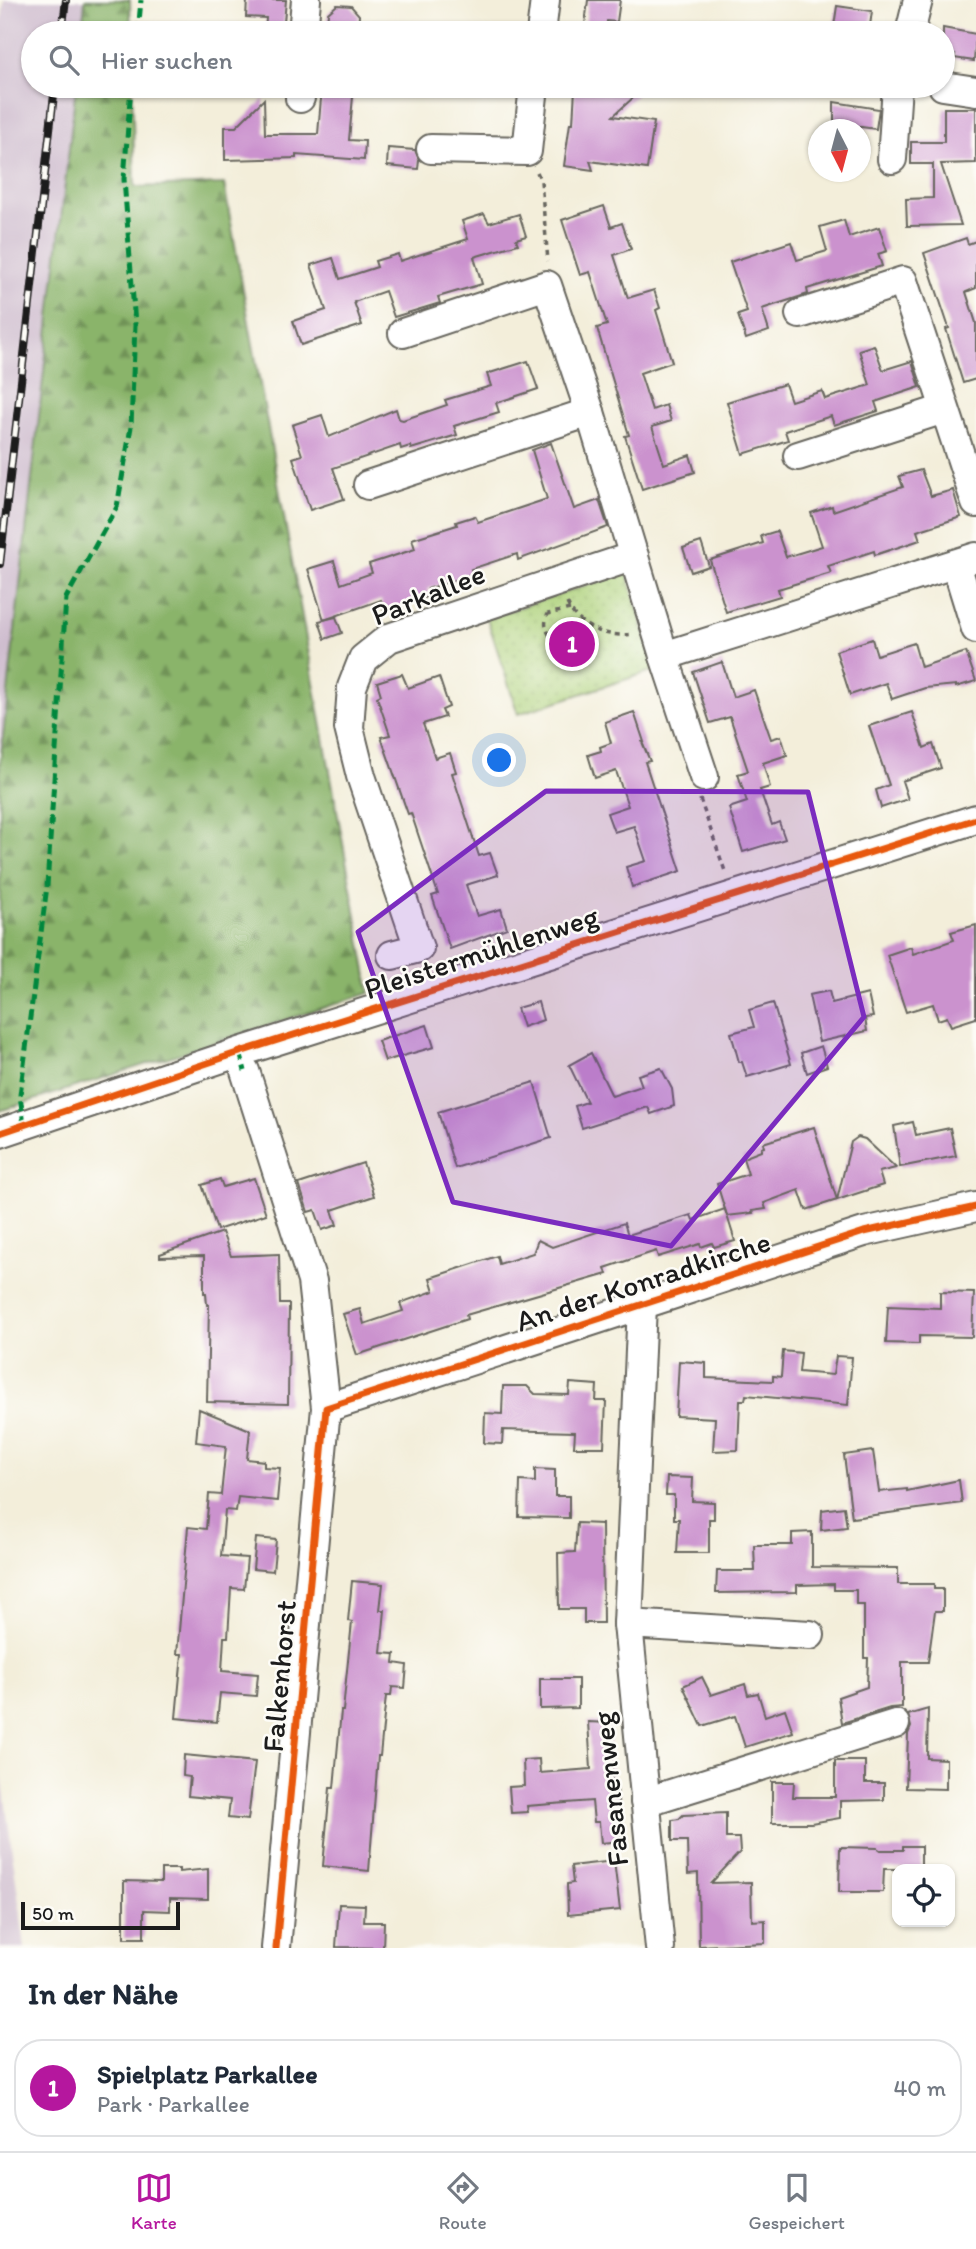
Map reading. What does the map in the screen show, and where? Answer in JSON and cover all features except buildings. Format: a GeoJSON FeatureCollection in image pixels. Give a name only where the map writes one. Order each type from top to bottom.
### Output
{"type":"FeatureCollection","features":[{"type":"Feature","properties":{"kind":"street"},"geometry":{"type":"LineString","coordinates":[[304,21],[306,0]]}},
{"type":"Feature","properties":{"kind":"street"},"geometry":{"type":"LineString","coordinates":[[542,21],[545,0]]}},
{"type":"Feature","properties":{"kind":"street"},"geometry":{"type":"LineString","coordinates":[[913,21],[918,0]]}},
{"type":"Feature","properties":{"kind":"street"},"geometry":{"type":"LineString","coordinates":[[955,88],[976,91]]}},
{"type":"Feature","properties":{"kind":"street"},"geometry":{"type":"LineString","coordinates":[[431,149],[527,151],[533,98]]}},
{"type":"Feature","properties":{"kind":"street"},"geometry":{"type":"LineString","coordinates":[[892,159],[896,98]]}},
{"type":"Feature","properties":{"kind":"street"},"geometry":{"type":"LineString","coordinates":[[800,314],[904,281],[976,503]]}},
{"type":"Feature","properties":{"kind":"street"},"geometry":{"type":"LineString","coordinates":[[403,333],[547,285],[590,412],[664,656],[704,776]]}},
{"type":"Feature","properties":{"kind":"street"},"geometry":{"type":"LineString","coordinates":[[798,456],[944,409]]}},
{"type":"Feature","properties":{"kind":"street"},"geometry":{"type":"LineString","coordinates":[[368,485],[590,412]]}},
{"type":"Feature","properties":{"kind":"street","name":"Parkallee"},"geometry":{"type":"LineString","coordinates":[[392,955],[419,948],[361,776],[349,728],[352,687],[363,659],[389,638],[634,556]]}},
{"type":"Feature","properties":{"kind":"street"},"geometry":{"type":"LineString","coordinates":[[664,656],[966,561],[976,629]]}},
{"type":"Feature","properties":{"kind":"street","name":"Pleistermühlenweg"},"geometry":{"type":"LineString","coordinates":[[0,1133],[240,1052],[976,819]]}},
{"type":"Feature","properties":{"kind":"street","name":"Falkenhorst"},"geometry":{"type":"LineString","coordinates":[[245,1071],[312,1281],[326,1408],[276,1948]]}},
{"type":"Feature","properties":{"kind":"street","name":"An der Konradkirche"},"geometry":{"type":"LineString","coordinates":[[326,1408],[864,1232],[976,1207]]}},
{"type":"Feature","properties":{"kind":"street","name":"Fasanenweg"},"geometry":{"type":"LineString","coordinates":[[642,1305],[628,1624],[660,1948]]}},
{"type":"Feature","properties":{"kind":"street"},"geometry":{"type":"LineString","coordinates":[[628,1624],[810,1635]]}},
{"type":"Feature","properties":{"kind":"street"},"geometry":{"type":"LineString","coordinates":[[645,1802],[895,1724]]}},
{"type":"Feature","properties":{"kind":"path"},"geometry":{"type":"LineString","coordinates":[[527,151],[541,181],[548,262],[547,285]]}},
{"type":"Feature","properties":{"kind":"path"},"geometry":{"type":"LineString","coordinates":[[560,581],[570,609],[584,625],[618,636],[656,627]]}},
{"type":"Feature","properties":{"kind":"path"},"geometry":{"type":"LineString","coordinates":[[570,609],[548,614],[545,621],[548,634],[554,640],[569,639],[584,625]]}},
{"type":"Feature","properties":{"kind":"path"},"geometry":{"type":"LineString","coordinates":[[704,776],[695,786],[733,896]]}},
{"type":"Feature","properties":{"kind":"highlighted area"},"geometry":{"type":"Polygon","coordinates":[[[546,791],[808,792],[864,1017],[671,1246],[453,1202],[358,932],[546,791]]]}},
{"type":"Feature","properties":{"kind":"shaded area"},"geometry":{"type":"Polygon","coordinates":[[[4,0],[85,0],[83,21],[21,21],[21,98],[75,98],[0,763],[0,42],[4,0]]]}},
{"type":"Feature","properties":{"kind":"shaded area"},"geometry":{"type":"Polygon","coordinates":[[[0,1761],[25,1948],[0,1948],[0,1761]]]}},
{"type":"Feature","properties":{"kind":"green space"},"geometry":{"type":"Polygon","coordinates":[[[85,0],[130,0],[131,21],[83,21],[85,0]]]}},
{"type":"Feature","properties":{"kind":"green space"},"geometry":{"type":"Polygon","coordinates":[[[75,98],[132,98],[135,187],[224,184],[370,993],[0,1111],[0,763],[75,98]]]}},
{"type":"Feature","properties":{"kind":"green space"},"geometry":{"type":"Polygon","coordinates":[[[627,572],[655,670],[518,714],[487,618],[627,572]]]}},
{"type":"Feature","properties":{"kind":"railway"},"geometry":{"type":"LineString","coordinates":[[63,21],[66,0]]}},
{"type":"Feature","properties":{"kind":"railway"},"geometry":{"type":"LineString","coordinates":[[0,564],[54,98]]}},
{"type":"Feature","properties":{"kind":"marked path"},"geometry":{"type":"LineString","coordinates":[[139,21],[141,0]]}},
{"type":"Feature","properties":{"kind":"marked path"},"geometry":{"type":"LineString","coordinates":[[24,1125],[20,1095],[47,886],[66,598],[117,507],[131,427],[135,325],[124,179],[130,98]]}},
{"type":"Feature","properties":{"kind":"marked path"},"geometry":{"type":"LineString","coordinates":[[240,1052],[245,1071]]}},
{"type":"Feature","properties":{"kind":"cycle path"},"geometry":{"type":"LineString","coordinates":[[0,1133],[240,1052],[976,819]]}},
{"type":"Feature","properties":{"kind":"cycle path"},"geometry":{"type":"LineString","coordinates":[[276,1948],[326,1408],[864,1232],[976,1207]]}},
{"type":"Feature","properties":{"kind":"place","name":"Spielplatz Parkallee"},"geometry":{"type":"Point","coordinates":[572,644]}}]}
